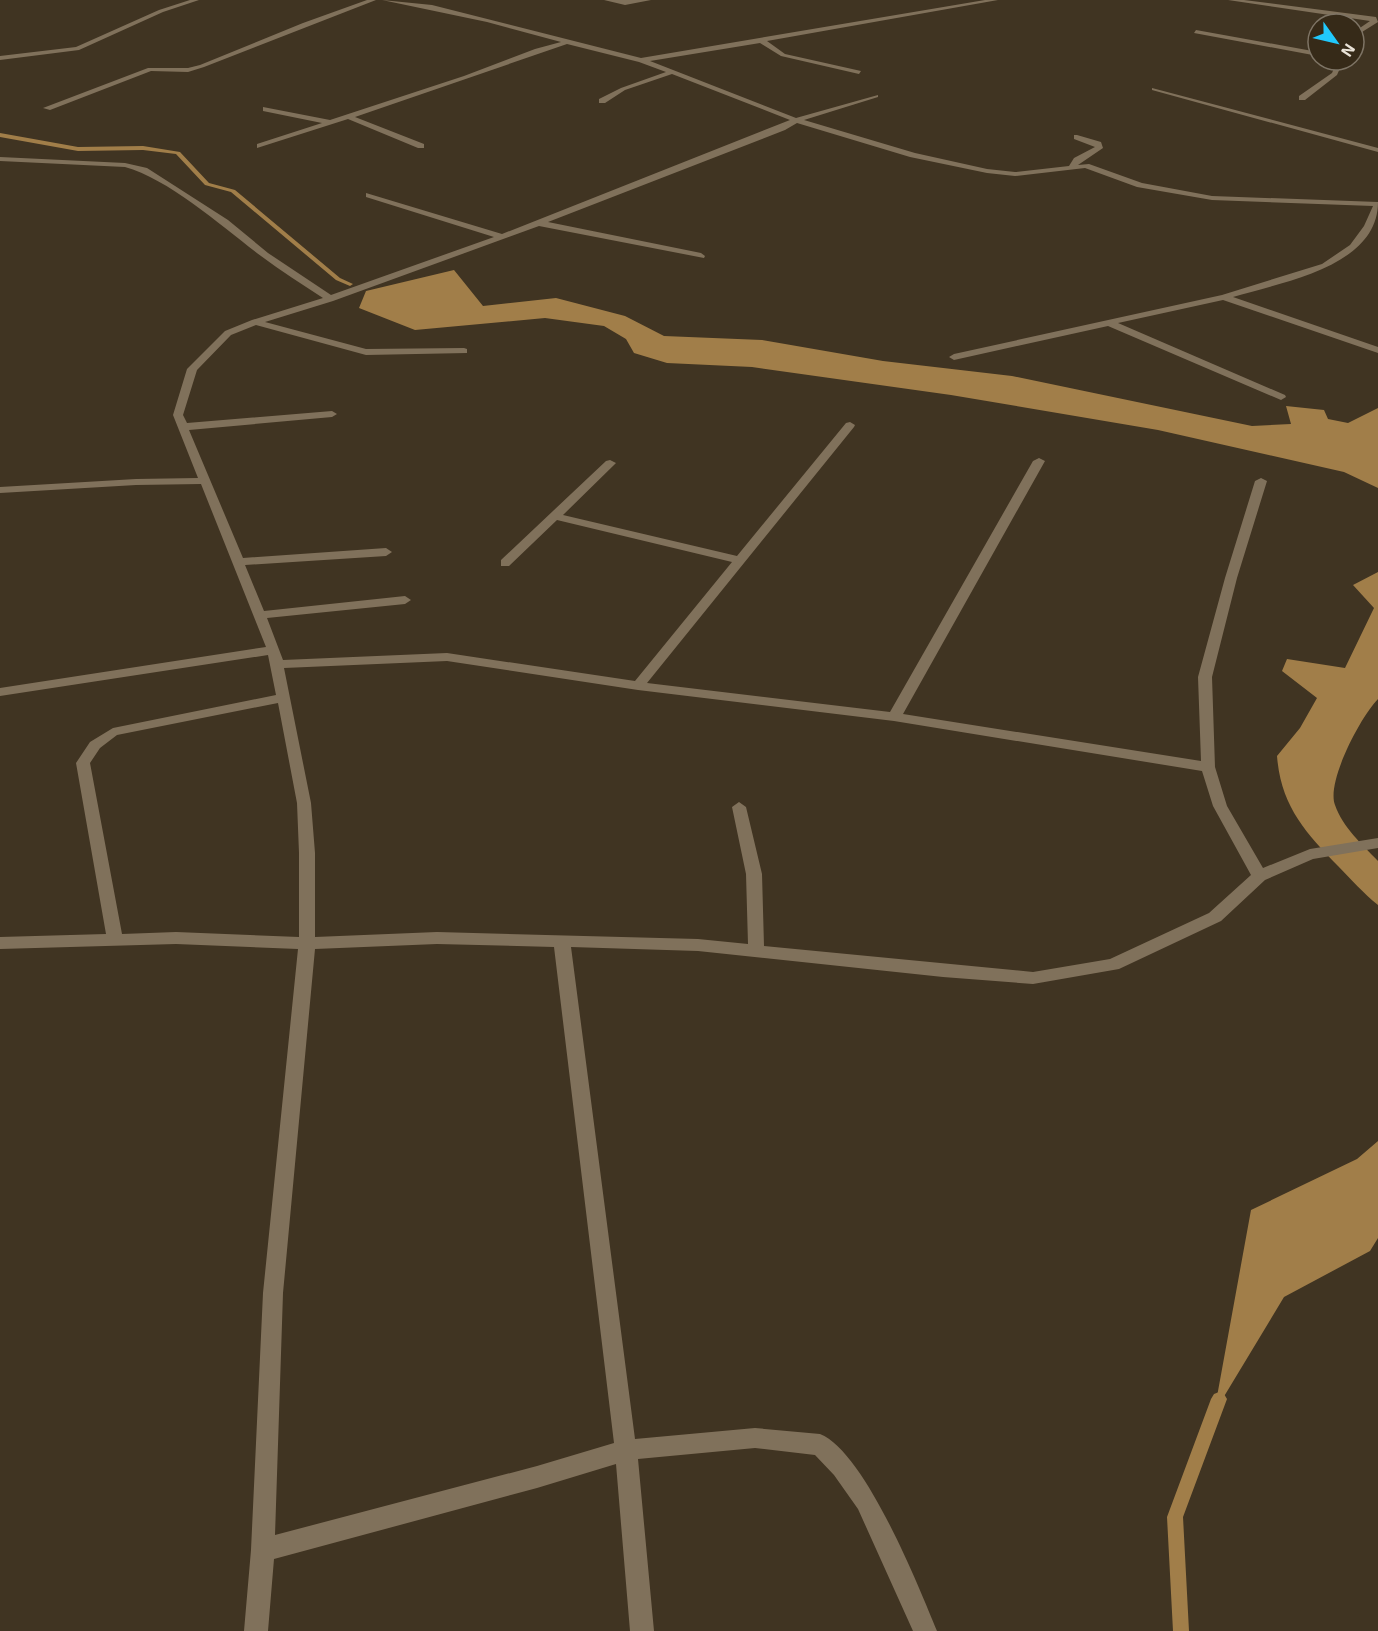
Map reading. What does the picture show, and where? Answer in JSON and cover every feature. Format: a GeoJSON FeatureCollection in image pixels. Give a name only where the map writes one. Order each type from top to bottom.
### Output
{"type":"FeatureCollection","features":[{"type":"Feature","properties":{"kind":"street"},"geometry":{"type":"LineString","coordinates":[[0,58],[77,49],[161,11],[196,0]]}},
{"type":"Feature","properties":{"kind":"street"},"geometry":{"type":"LineString","coordinates":[[47,108],[150,69],[188,70],[202,66],[305,24],[373,0]]}},
{"type":"Feature","properties":{"kind":"street"},"geometry":{"type":"LineString","coordinates":[[385,0],[432,7],[641,60],[796,120],[913,155],[1000,173],[1015,174],[1073,166],[1098,169],[1140,185],[1212,198],[1378,204],[1368,226],[1353,247],[1325,266],[1224,297],[954,357]]}},
{"type":"Feature","properties":{"kind":"street"},"geometry":{"type":"LineString","coordinates":[[607,0],[625,3],[648,0]]}},
{"type":"Feature","properties":{"kind":"street"},"geometry":{"type":"LineString","coordinates":[[641,60],[763,42],[995,0]]}},
{"type":"Feature","properties":{"kind":"street"},"geometry":{"type":"LineString","coordinates":[[1231,0],[1377,19]]}},
{"type":"Feature","properties":{"kind":"street"},"geometry":{"type":"LineString","coordinates":[[1197,32],[1306,52]]}},
{"type":"Feature","properties":{"kind":"street"},"geometry":{"type":"LineString","coordinates":[[763,42],[783,55],[859,72]]}},
{"type":"Feature","properties":{"kind":"street"},"geometry":{"type":"LineString","coordinates":[[261,146],[537,50],[567,43]]}},
{"type":"Feature","properties":{"kind":"street"},"geometry":{"type":"LineString","coordinates":[[602,101],[623,89],[672,72]]}},
{"type":"Feature","properties":{"kind":"street"},"geometry":{"type":"LineString","coordinates":[[1302,98],[1336,72]]}},
{"type":"Feature","properties":{"kind":"street"},"geometry":{"type":"LineString","coordinates":[[1154,89],[1378,150]]}},
{"type":"Feature","properties":{"kind":"street"},"geometry":{"type":"LineString","coordinates":[[256,1631],[263,1550],[273,1293],[308,942],[307,853],[304,802],[275,657],[178,415],[192,369],[228,333],[255,322],[330,299],[502,237],[782,128],[796,120],[876,96]]}},
{"type":"Feature","properties":{"kind":"street"},"geometry":{"type":"LineString","coordinates":[[266,109],[332,123]]}},
{"type":"Feature","properties":{"kind":"street"},"geometry":{"type":"LineString","coordinates":[[349,117],[422,146]]}},
{"type":"Feature","properties":{"kind":"street"},"geometry":{"type":"LineString","coordinates":[[1073,166],[1077,160],[1099,148],[1098,144],[1077,137]]}},
{"type":"Feature","properties":{"kind":"street"},"geometry":{"type":"LineString","coordinates":[[0,159],[126,165],[144,170],[225,222],[265,255],[330,299]]}},
{"type":"Feature","properties":{"kind":"street"},"geometry":{"type":"LineString","coordinates":[[369,195],[502,237]]}},
{"type":"Feature","properties":{"kind":"street"},"geometry":{"type":"LineString","coordinates":[[539,223],[701,256]]}},
{"type":"Feature","properties":{"kind":"street"},"geometry":{"type":"LineString","coordinates":[[1224,297],[1378,350]]}},
{"type":"Feature","properties":{"kind":"street"},"geometry":{"type":"LineString","coordinates":[[255,322],[366,352],[464,351]]}},
{"type":"Feature","properties":{"kind":"street"},"geometry":{"type":"LineString","coordinates":[[1107,322],[1281,397]]}},
{"type":"Feature","properties":{"kind":"street"},"geometry":{"type":"LineString","coordinates":[[183,427],[332,414]]}},
{"type":"Feature","properties":{"kind":"street"},"geometry":{"type":"LineString","coordinates":[[638,686],[850,425]]}},
{"type":"Feature","properties":{"kind":"street"},"geometry":{"type":"LineString","coordinates":[[894,717],[1039,461]]}},
{"type":"Feature","properties":{"kind":"street"},"geometry":{"type":"LineString","coordinates":[[505,562],[610,463]]}},
{"type":"Feature","properties":{"kind":"street"},"geometry":{"type":"LineString","coordinates":[[0,490],[136,482],[204,481]]}},
{"type":"Feature","properties":{"kind":"street"},"geometry":{"type":"LineString","coordinates":[[1259,876],[1220,806],[1208,767],[1205,677],[1231,578],[1261,481]]}},
{"type":"Feature","properties":{"kind":"street"},"geometry":{"type":"LineString","coordinates":[[554,516],[741,561]]}},
{"type":"Feature","properties":{"kind":"street"},"geometry":{"type":"LineString","coordinates":[[238,562],[386,552]]}},
{"type":"Feature","properties":{"kind":"street"},"geometry":{"type":"LineString","coordinates":[[259,615],[405,600]]}},
{"type":"Feature","properties":{"kind":"street"},"geometry":{"type":"LineString","coordinates":[[0,692],[275,657],[447,657],[638,686],[894,717],[1208,767]]}},
{"type":"Feature","properties":{"kind":"street"},"geometry":{"type":"LineString","coordinates":[[115,940],[83,763],[86,755],[99,740],[113,732],[284,698]]}},
{"type":"Feature","properties":{"kind":"street"},"geometry":{"type":"LineString","coordinates":[[739,807],[754,874],[756,950]]}},
{"type":"Feature","properties":{"kind":"street"},"geometry":{"type":"LineString","coordinates":[[0,943],[176,938],[308,942],[437,938],[562,940],[698,945],[943,971],[1034,978],[1113,966],[1215,917],[1259,876],[1310,854],[1378,843]]}},
{"type":"Feature","properties":{"kind":"street"},"geometry":{"type":"LineString","coordinates":[[562,940],[626,1450],[642,1631]]}},
{"type":"Feature","properties":{"kind":"street"},"geometry":{"type":"LineString","coordinates":[[263,1550],[537,1477],[626,1450],[755,1438],[820,1445],[842,1467],[866,1501],[925,1631]]}},
{"type":"Feature","properties":{"kind":"shaded area"},"geometry":{"type":"Polygon","coordinates":[[[454,270],[483,306],[556,298],[625,316],[664,336],[762,340],[883,361],[1012,376],[1252,426],[1291,424],[1286,406],[1324,410],[1328,419],[1348,423],[1378,408],[1378,488],[1344,472],[1158,430],[951,395],[752,367],[667,363],[634,353],[626,339],[604,326],[545,318],[415,330],[359,308],[366,291],[454,270]]]}},
{"type":"Feature","properties":{"kind":"shaded area"},"geometry":{"type":"Polygon","coordinates":[[[1378,572],[1378,699],[1363,720],[1347,750],[1340,766],[1334,795],[1335,805],[1343,821],[1378,861],[1378,905],[1326,854],[1305,829],[1289,804],[1279,774],[1277,756],[1300,728],[1317,698],[1282,671],[1287,659],[1345,668],[1374,608],[1353,585],[1378,572]]]}},
{"type":"Feature","properties":{"kind":"shaded area"},"geometry":{"type":"Polygon","coordinates":[[[1378,1141],[1378,1238],[1370,1251],[1284,1297],[1214,1413],[1251,1210],[1357,1159],[1378,1141]]]}},
{"type":"Feature","properties":{"kind":"waterway"},"geometry":{"type":"LineString","coordinates":[[0,135],[78,149],[143,148],[178,153],[207,184],[233,191],[338,279],[350,284]]}},
{"type":"Feature","properties":{"kind":"waterway"},"geometry":{"type":"LineString","coordinates":[[1181,1631],[1175,1517],[1219,1399]]}}]}
